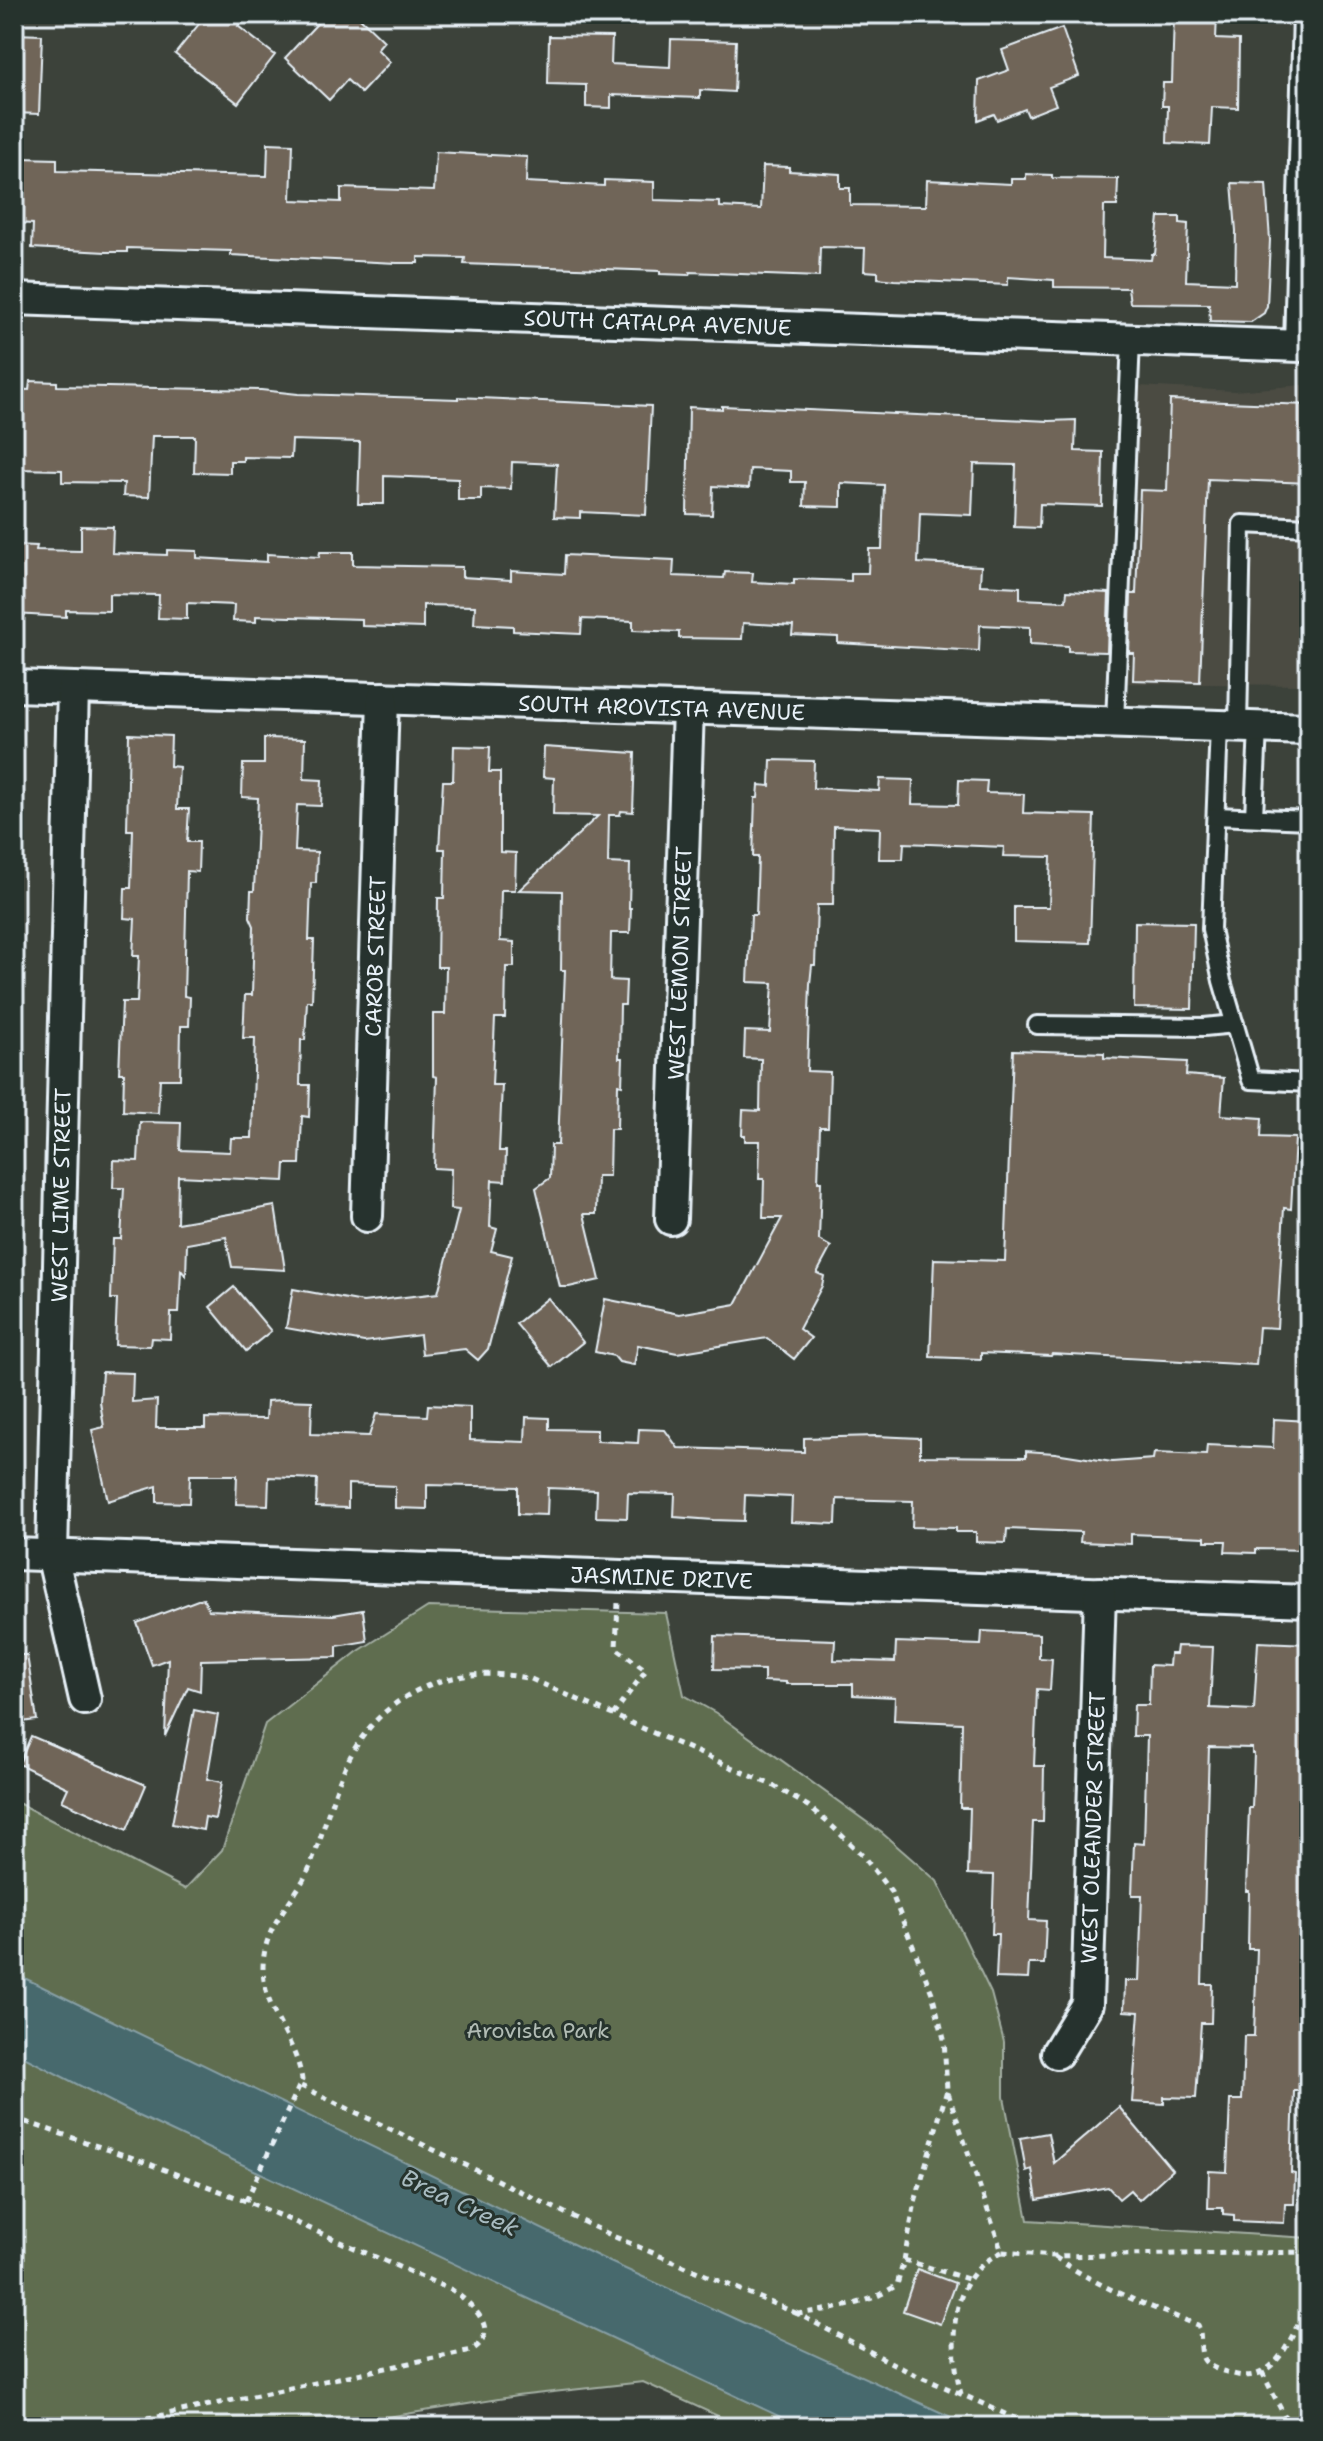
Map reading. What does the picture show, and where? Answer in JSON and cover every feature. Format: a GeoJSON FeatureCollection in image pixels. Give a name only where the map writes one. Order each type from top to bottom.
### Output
{"type":"FeatureCollection","features":[{"type":"Feature","properties":{"kind":"street"},"geometry":{"type":"LineString","coordinates":[[1306,235],[1309,14]]}},
{"type":"Feature","properties":{"kind":"street","name":"SOUTH CATALPA AVENUE"},"geometry":{"type":"LineString","coordinates":[[14,299],[1300,346],[1306,235]]}},
{"type":"Feature","properties":{"kind":"street","name":"SOUTH AROVISTA AVENUE"},"geometry":{"type":"LineString","coordinates":[[14,686],[1309,729]]}},
{"type":"Feature","properties":{"kind":"street","name":"WEST LIME STREET"},"geometry":{"type":"LineString","coordinates":[[73,688],[52,1554],[85,1699]]}},
{"type":"Feature","properties":{"kind":"street","name":"CAROB STREET"},"geometry":{"type":"LineString","coordinates":[[367,1216],[383,698]]}},
{"type":"Feature","properties":{"kind":"street","name":"WEST LEMON STREET"},"geometry":{"type":"LineString","coordinates":[[671,1219],[688,708]]}},
{"type":"Feature","properties":{"kind":"street","name":"JASMINE DRIVE"},"geometry":{"type":"LineString","coordinates":[[14,1554],[1309,1601]]}},
{"type":"Feature","properties":{"kind":"street","name":"WEST OLEANDER STREET"},"geometry":{"type":"LineString","coordinates":[[1057,2053],[1087,2004],[1100,1593]]}},
{"type":"Feature","properties":{"kind":"lane"},"geometry":{"type":"LineString","coordinates":[[1115,722],[1131,340]]}},
{"type":"Feature","properties":{"kind":"lane"},"geometry":{"type":"LineString","coordinates":[[1254,817],[1238,726],[1242,524],[1309,527]]}},
{"type":"Feature","properties":{"kind":"lane"},"geometry":{"type":"LineString","coordinates":[[1238,726],[1216,816],[1211,929],[1251,1080],[1309,1083]]}},
{"type":"Feature","properties":{"kind":"lane"},"geometry":{"type":"LineString","coordinates":[[1216,816],[1309,820]]}},
{"type":"Feature","properties":{"kind":"lane"},"geometry":{"type":"LineString","coordinates":[[1037,1025],[1204,1027],[1235,1024]]}},
{"type":"Feature","properties":{"kind":"path"},"geometry":{"type":"LineString","coordinates":[[613,1715],[646,1670],[616,1648],[619,1575]]}},
{"type":"Feature","properties":{"kind":"path"},"geometry":{"type":"LineString","coordinates":[[246,2201],[301,2086],[298,2062],[267,1998],[263,1966],[265,1948],[274,1921],[310,1867],[344,1770],[366,1733],[379,1718],[412,1692],[432,1683],[475,1673],[510,1674],[531,1679],[774,1786],[808,1806],[863,1856],[891,1892],[932,1993],[944,2039],[947,2090],[1002,2252]]}},
{"type":"Feature","properties":{"kind":"path"},"geometry":{"type":"LineString","coordinates":[[301,2086],[615,2237],[798,2314],[911,2373],[1034,2427]]}},
{"type":"Feature","properties":{"kind":"path"},"geometry":{"type":"LineString","coordinates":[[798,2314],[853,2306],[877,2298],[897,2285],[915,2202],[947,2090]]}},
{"type":"Feature","properties":{"kind":"path"},"geometry":{"type":"LineString","coordinates":[[14,2118],[139,2160],[246,2201],[452,2290],[469,2302],[485,2324],[481,2345],[472,2350],[105,2427]]}},
{"type":"Feature","properties":{"kind":"path"},"geometry":{"type":"LineString","coordinates":[[961,2394],[953,2323],[968,2279],[991,2257],[1002,2252],[1054,2256],[1309,2252]]}},
{"type":"Feature","properties":{"kind":"path"},"geometry":{"type":"LineString","coordinates":[[1054,2256],[1117,2294],[1198,2325],[1202,2334],[1202,2357],[1207,2364],[1243,2376],[1262,2372],[1283,2354],[1309,2298]]}},
{"type":"Feature","properties":{"kind":"path"},"geometry":{"type":"LineString","coordinates":[[904,2260],[968,2279]]}},
{"type":"Feature","properties":{"kind":"path"},"geometry":{"type":"LineString","coordinates":[[1262,2372],[1290,2427]]}},
{"type":"Feature","properties":{"kind":"path"},"geometry":{"type":"LineString","coordinates":[[42,2427],[70,2421],[81,2427]]}},
{"type":"Feature","properties":{"kind":"path"},"geometry":{"type":"LineString","coordinates":[[14,2424],[20,2427]]}},
{"type":"Feature","properties":{"kind":"shaded area"},"geometry":{"type":"Polygon","coordinates":[[[1309,378],[1309,685],[1106,683],[1118,385],[1234,391],[1303,385],[1309,378]]]}},
{"type":"Feature","properties":{"kind":"green space","name":"Arovista Park"},"geometry":{"type":"Polygon","coordinates":[[[428,1607],[666,1613],[684,1695],[716,1713],[882,1833],[937,1881],[991,1993],[1004,2042],[1004,2097],[1028,2220],[1309,2238],[1309,2427],[742,2427],[643,2382],[517,2396],[326,2427],[14,2427],[14,1801],[185,1889],[222,1850],[265,1724],[357,1652],[428,1607]]]}},
{"type":"Feature","properties":{"kind":"water","name":"Brea Creek"},"geometry":{"type":"Polygon","coordinates":[[[14,1973],[610,2262],[973,2427],[802,2427],[139,2116],[14,2052],[14,1973]]]}},
{"type":"Feature","properties":{"kind":"building"},"geometry":{"type":"Polygon","coordinates":[[[207,14],[248,14],[238,26],[275,55],[238,103],[175,54],[207,14]]]}},
{"type":"Feature","properties":{"kind":"building"},"geometry":{"type":"Polygon","coordinates":[[[326,14],[356,14],[384,41],[377,49],[390,62],[361,93],[347,80],[329,100],[285,58],[326,14]]]}},
{"type":"Feature","properties":{"kind":"building"},"geometry":{"type":"Polygon","coordinates":[[[1174,14],[1217,14],[1216,39],[1239,40],[1238,108],[1212,107],[1210,145],[1167,143],[1168,106],[1162,106],[1163,83],[1172,83],[1174,14]]]}},
{"type":"Feature","properties":{"kind":"building"},"geometry":{"type":"Polygon","coordinates":[[[1062,28],[1079,76],[1049,87],[1056,105],[1028,116],[1025,109],[997,120],[994,114],[978,120],[979,81],[1009,70],[1002,50],[1062,28]]]}},
{"type":"Feature","properties":{"kind":"building"},"geometry":{"type":"Polygon","coordinates":[[[14,34],[42,35],[39,114],[14,113],[14,34]]]}},
{"type":"Feature","properties":{"kind":"building"},"geometry":{"type":"Polygon","coordinates":[[[549,36],[612,37],[611,64],[670,67],[671,39],[736,41],[734,92],[700,90],[700,98],[611,95],[611,108],[586,107],[586,85],[548,84],[549,36]]]}},
{"type":"Feature","properties":{"kind":"building"},"geometry":{"type":"Polygon","coordinates":[[[268,143],[293,144],[291,200],[341,202],[341,188],[434,191],[436,152],[527,157],[526,182],[604,186],[604,180],[654,182],[654,200],[720,202],[720,207],[761,209],[763,166],[840,174],[840,188],[850,188],[850,205],[926,206],[927,180],[1011,184],[1011,179],[1026,179],[1026,174],[1052,175],[1052,178],[1118,179],[1117,206],[1104,206],[1103,258],[1151,260],[1152,254],[1155,254],[1159,217],[1180,217],[1180,223],[1188,224],[1186,281],[1235,283],[1236,231],[1232,183],[1266,184],[1270,240],[1267,306],[1264,313],[1251,322],[1210,321],[1209,304],[1130,303],[1128,288],[1054,287],[1054,280],[1008,277],[1008,285],[878,278],[878,272],[864,271],[865,248],[820,247],[819,277],[690,272],[689,275],[660,274],[660,271],[464,264],[465,258],[418,257],[418,263],[397,263],[231,255],[231,251],[127,248],[127,252],[106,252],[32,248],[33,224],[17,223],[18,218],[14,218],[14,160],[57,159],[57,171],[267,176],[268,143]]]}},
{"type":"Feature","properties":{"kind":"building"},"geometry":{"type":"Polygon","coordinates":[[[30,381],[57,382],[57,386],[261,390],[298,394],[458,397],[651,406],[646,515],[580,512],[580,518],[554,517],[557,464],[512,462],[511,489],[481,488],[481,500],[458,500],[458,479],[384,476],[384,504],[358,504],[360,442],[292,440],[291,458],[243,457],[243,461],[230,461],[230,473],[194,472],[195,436],[152,436],[149,497],[123,496],[124,483],[62,482],[62,470],[14,469],[14,389],[29,390],[30,381]]]}},
{"type":"Feature","properties":{"kind":"building"},"geometry":{"type":"Polygon","coordinates":[[[1170,400],[1309,405],[1309,483],[1208,479],[1200,682],[1133,680],[1134,653],[1129,653],[1131,594],[1136,594],[1140,490],[1167,491],[1170,400]]]}},
{"type":"Feature","properties":{"kind":"building"},"geometry":{"type":"Polygon","coordinates":[[[722,406],[1076,420],[1075,451],[1103,452],[1102,506],[1040,504],[1039,528],[1014,527],[1016,465],[974,464],[972,515],[920,513],[918,563],[981,566],[980,585],[1020,587],[1020,599],[1066,601],[1067,591],[1109,593],[1107,652],[1068,651],[1068,646],[1030,644],[1030,627],[980,625],[979,651],[838,643],[838,637],[792,635],[793,626],[743,623],[742,639],[679,638],[679,632],[633,630],[633,621],[582,619],[581,634],[513,631],[513,626],[474,624],[475,606],[423,605],[423,628],[362,626],[362,619],[256,616],[256,622],[233,621],[234,605],[187,603],[187,619],[158,618],[159,595],[109,594],[109,611],[66,610],[66,617],[14,614],[14,545],[37,546],[36,550],[81,551],[81,526],[113,527],[112,553],[167,555],[167,550],[197,551],[197,558],[267,562],[267,554],[319,557],[320,552],[353,552],[353,565],[462,567],[462,577],[511,580],[511,571],[564,574],[565,555],[674,560],[673,576],[724,578],[725,572],[753,573],[752,582],[794,584],[794,579],[851,581],[851,573],[868,573],[869,549],[882,549],[884,485],[841,483],[841,507],[804,506],[805,482],[791,482],[791,471],[750,469],[749,488],[713,486],[712,515],[687,514],[689,407],[722,409],[722,406]]]}},
{"type":"Feature","properties":{"kind":"building"},"geometry":{"type":"Polygon","coordinates":[[[129,734],[171,736],[170,766],[179,767],[177,809],[189,809],[187,842],[199,842],[198,872],[187,871],[184,996],[190,997],[189,1026],[181,1026],[180,1079],[160,1079],[158,1113],[123,1111],[124,1073],[119,1073],[122,1002],[137,1002],[139,956],[133,956],[135,919],[124,918],[125,888],[131,888],[133,830],[127,830],[129,734]]]}},
{"type":"Feature","properties":{"kind":"building"},"geometry":{"type":"Polygon","coordinates":[[[264,738],[305,739],[304,779],[322,780],[321,806],[297,805],[295,851],[317,852],[316,883],[311,883],[309,940],[314,940],[312,1001],[307,1001],[305,1040],[301,1040],[300,1085],[310,1085],[309,1117],[302,1116],[300,1164],[285,1164],[284,1181],[178,1176],[177,1223],[275,1206],[285,1270],[232,1267],[226,1237],[187,1244],[186,1276],[181,1270],[179,1313],[171,1313],[170,1339],[151,1338],[150,1346],[115,1345],[117,1299],[111,1299],[113,1239],[121,1239],[124,1188],[113,1188],[114,1160],[138,1161],[140,1122],[181,1123],[180,1150],[230,1152],[231,1138],[252,1138],[255,1038],[243,1038],[245,995],[252,995],[254,926],[250,917],[258,798],[242,797],[243,764],[264,764],[264,738]]]}},
{"type":"Feature","properties":{"kind":"building"},"geometry":{"type":"Polygon","coordinates":[[[454,746],[490,747],[489,772],[500,772],[500,852],[516,853],[515,890],[501,890],[500,941],[514,942],[514,967],[506,967],[505,1018],[495,1018],[492,1085],[502,1085],[499,1151],[506,1151],[505,1181],[492,1180],[490,1227],[497,1229],[491,1251],[512,1256],[488,1349],[478,1360],[465,1349],[422,1354],[420,1335],[364,1342],[286,1328],[293,1289],[363,1302],[438,1293],[459,1210],[450,1209],[451,1169],[434,1168],[437,1077],[433,1076],[433,1014],[445,1014],[446,967],[437,967],[438,898],[444,898],[445,849],[439,849],[443,781],[453,781],[454,746]]]}},
{"type":"Feature","properties":{"kind":"building"},"geometry":{"type":"Polygon","coordinates":[[[544,747],[635,753],[633,812],[621,811],[620,815],[609,815],[608,863],[630,864],[631,908],[630,933],[611,933],[610,980],[626,981],[625,1005],[620,1005],[619,1058],[623,1058],[622,1085],[618,1084],[617,1129],[610,1129],[609,1176],[597,1176],[596,1214],[584,1214],[600,1280],[569,1287],[560,1287],[536,1188],[550,1178],[551,1145],[558,1145],[565,970],[561,970],[562,891],[519,890],[598,816],[553,815],[554,778],[543,777],[544,747]]]}},
{"type":"Feature","properties":{"kind":"building"},"geometry":{"type":"Polygon","coordinates":[[[771,760],[814,761],[813,788],[879,791],[880,779],[913,780],[912,804],[958,805],[959,780],[987,781],[986,793],[1024,794],[1023,813],[1094,815],[1090,943],[1014,941],[1014,907],[1049,907],[1051,857],[1003,856],[1004,847],[904,843],[903,859],[879,859],[880,828],[834,826],[833,905],[817,905],[815,965],[812,965],[810,984],[807,1071],[830,1072],[828,1127],[820,1127],[818,1182],[821,1182],[819,1240],[831,1247],[817,1273],[824,1276],[822,1286],[799,1329],[811,1338],[794,1359],[767,1338],[677,1353],[638,1345],[634,1365],[619,1362],[614,1356],[595,1352],[605,1299],[679,1314],[736,1304],[782,1218],[763,1218],[764,1179],[759,1179],[760,1141],[745,1141],[745,1135],[742,1135],[743,1110],[760,1111],[761,1059],[744,1058],[745,1031],[770,1032],[773,983],[748,982],[751,915],[756,915],[758,857],[753,857],[755,798],[758,798],[759,785],[770,786],[771,760]]]}},
{"type":"Feature","properties":{"kind":"building"},"geometry":{"type":"Polygon","coordinates":[[[1135,922],[1194,923],[1192,1009],[1134,1008],[1135,922]]]}},
{"type":"Feature","properties":{"kind":"building"},"geometry":{"type":"Polygon","coordinates":[[[1013,1050],[1104,1053],[1104,1058],[1187,1062],[1186,1075],[1224,1078],[1221,1115],[1262,1118],[1261,1137],[1295,1138],[1291,1209],[1284,1208],[1277,1328],[1259,1327],[1256,1365],[1052,1354],[981,1353],[981,1359],[930,1357],[934,1259],[1005,1261],[1013,1050]]]}},
{"type":"Feature","properties":{"kind":"building"},"geometry":{"type":"Polygon","coordinates":[[[234,1287],[271,1331],[246,1351],[210,1307],[234,1287]]]}},
{"type":"Feature","properties":{"kind":"building"},"geometry":{"type":"Polygon","coordinates":[[[548,1298],[583,1342],[552,1367],[516,1324],[548,1298]]]}},
{"type":"Feature","properties":{"kind":"building"},"geometry":{"type":"Polygon","coordinates":[[[102,1372],[133,1373],[132,1402],[157,1400],[156,1428],[205,1428],[205,1418],[266,1419],[267,1401],[312,1401],[311,1434],[369,1436],[376,1414],[427,1416],[428,1405],[470,1407],[470,1440],[525,1442],[526,1417],[549,1418],[549,1429],[597,1430],[597,1441],[638,1443],[639,1429],[665,1430],[678,1448],[804,1452],[804,1438],[876,1436],[920,1438],[920,1456],[1026,1457],[1026,1451],[1112,1462],[1153,1459],[1154,1453],[1206,1455],[1207,1445],[1273,1448],[1274,1419],[1309,1421],[1309,1550],[1225,1552],[1226,1541],[1205,1541],[1205,1537],[1131,1534],[1131,1544],[1080,1542],[1081,1532],[1007,1529],[1006,1543],[976,1542],[976,1532],[956,1532],[956,1528],[912,1527],[913,1501],[837,1499],[836,1524],[791,1522],[792,1497],[745,1495],[744,1521],[674,1517],[675,1494],[628,1493],[627,1518],[596,1517],[597,1490],[548,1488],[547,1515],[518,1514],[518,1487],[427,1485],[427,1509],[395,1508],[395,1486],[348,1484],[348,1508],[316,1507],[317,1479],[269,1477],[268,1505],[236,1504],[237,1475],[190,1475],[189,1503],[157,1502],[157,1486],[108,1501],[92,1430],[104,1427],[100,1402],[102,1372]]]}},
{"type":"Feature","properties":{"kind":"building"},"geometry":{"type":"Polygon","coordinates":[[[203,1598],[209,1610],[333,1615],[363,1610],[367,1641],[337,1646],[337,1657],[201,1660],[200,1691],[188,1687],[165,1736],[168,1659],[152,1665],[137,1623],[203,1598]]]}},
{"type":"Feature","properties":{"kind":"building"},"geometry":{"type":"Polygon","coordinates":[[[982,1631],[1039,1634],[1039,1658],[1052,1659],[1050,1690],[1037,1689],[1034,1766],[1044,1766],[1043,1822],[1033,1822],[1029,1920],[1046,1921],[1044,1964],[1029,1964],[1028,1979],[996,1978],[998,1934],[992,1934],[994,1875],[968,1874],[970,1808],[960,1808],[962,1723],[894,1720],[895,1697],[853,1695],[853,1684],[786,1684],[764,1681],[764,1670],[714,1669],[715,1636],[835,1640],[834,1660],[895,1662],[896,1642],[981,1645],[982,1631]]]}},
{"type":"Feature","properties":{"kind":"building"},"geometry":{"type":"Polygon","coordinates":[[[1258,1642],[1309,1644],[1309,2091],[1294,2091],[1291,2173],[1295,2174],[1294,2204],[1285,2204],[1284,2223],[1234,2221],[1234,2215],[1223,2214],[1223,2208],[1208,2208],[1209,2171],[1227,2172],[1230,2100],[1242,2100],[1244,2036],[1254,2036],[1257,1949],[1248,1949],[1249,1891],[1246,1891],[1249,1808],[1252,1808],[1252,1748],[1209,1747],[1202,1984],[1212,1984],[1211,2023],[1201,2023],[1196,2098],[1164,2097],[1164,2104],[1132,2102],[1139,2012],[1124,2011],[1125,1981],[1139,1981],[1142,1895],[1132,1895],[1134,1843],[1144,1844],[1147,1736],[1133,1736],[1134,1705],[1149,1705],[1150,1665],[1169,1666],[1170,1654],[1176,1654],[1177,1646],[1213,1647],[1210,1708],[1254,1710],[1258,1642]]]}},
{"type":"Feature","properties":{"kind":"building"},"geometry":{"type":"Polygon","coordinates":[[[14,1655],[27,1655],[37,1720],[14,1723],[14,1655]]]}},
{"type":"Feature","properties":{"kind":"building"},"geometry":{"type":"Polygon","coordinates":[[[194,1710],[218,1715],[207,1779],[222,1782],[215,1819],[205,1817],[203,1830],[172,1824],[194,1710]]]}},
{"type":"Feature","properties":{"kind":"building"},"geometry":{"type":"Polygon","coordinates":[[[31,1736],[146,1785],[127,1830],[62,1801],[68,1788],[19,1764],[31,1736]]]}},
{"type":"Feature","properties":{"kind":"building"},"geometry":{"type":"Polygon","coordinates":[[[1119,2107],[1172,2170],[1139,2200],[1130,2190],[1119,2199],[1108,2187],[1037,2200],[1032,2169],[1026,2171],[1020,2138],[1048,2133],[1054,2163],[1119,2107]]]}},
{"type":"Feature","properties":{"kind":"building"},"geometry":{"type":"Polygon","coordinates":[[[917,2269],[955,2283],[940,2324],[903,2311],[917,2269]]]}}]}
